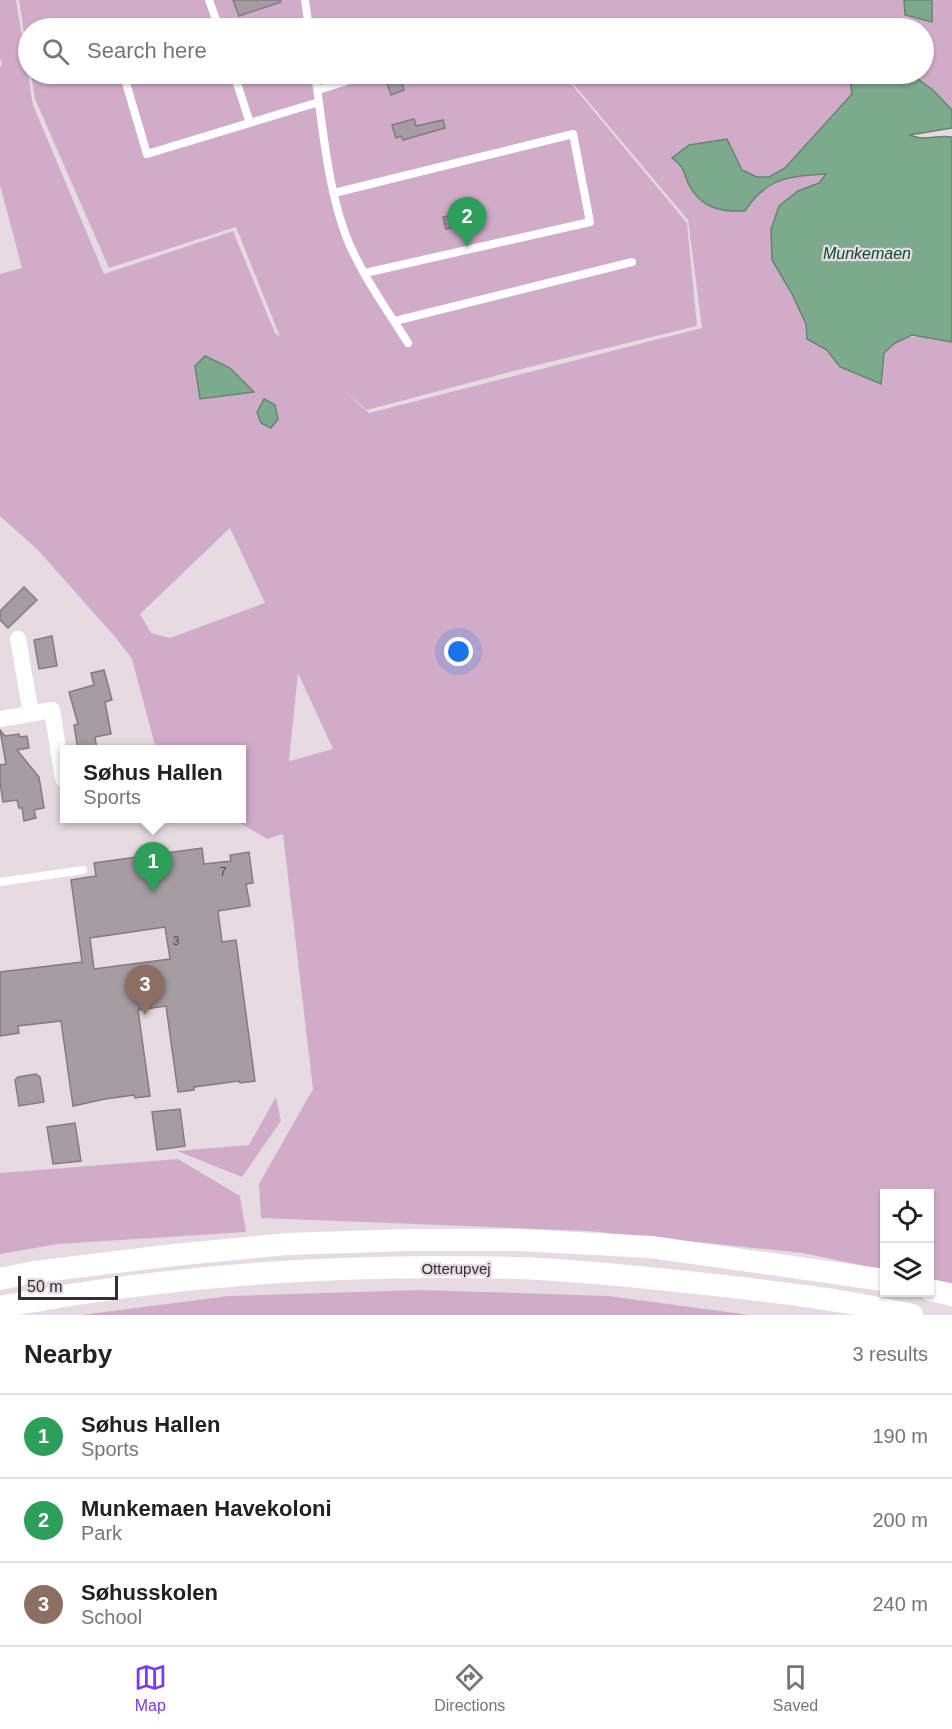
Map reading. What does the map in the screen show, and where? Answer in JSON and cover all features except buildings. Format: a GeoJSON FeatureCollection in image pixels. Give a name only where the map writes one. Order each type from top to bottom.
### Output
{"type":"FeatureCollection","features":[{"type":"Feature","properties":{"kind":"main road","name":"Otterupvej"},"geometry":{"type":"LineString","coordinates":[[0,1279],[35,1272],[286,1244],[409,1240],[519,1240],[651,1247],[880,1279]]}},
{"type":"Feature","properties":{"kind":"main road"},"geometry":{"type":"LineString","coordinates":[[0,1268],[46,1260],[129,1261]]}},
{"type":"Feature","properties":{"kind":"main road","name":"Otterupvej"},"geometry":{"type":"LineString","coordinates":[[0,1308],[43,1299],[177,1282],[288,1272],[409,1268],[520,1268],[653,1278],[761,1290],[876,1307],[912,1315]]}},
{"type":"Feature","properties":{"kind":"main road"},"geometry":{"type":"LineString","coordinates":[[934,1291],[952,1296]]}},
{"type":"Feature","properties":{"kind":"street"},"geometry":{"type":"LineString","coordinates":[[18,639],[31,714]]}},
{"type":"Feature","properties":{"kind":"street"},"geometry":{"type":"LineString","coordinates":[[0,719],[52,710],[60,760]]}},
{"type":"Feature","properties":{"kind":"lane"},"geometry":{"type":"LineString","coordinates":[[209,0],[215,18]]}},
{"type":"Feature","properties":{"kind":"lane"},"geometry":{"type":"LineString","coordinates":[[305,0],[308,18]]}},
{"type":"Feature","properties":{"kind":"lane"},"geometry":{"type":"LineString","coordinates":[[126,84],[147,154],[319,102]]}},
{"type":"Feature","properties":{"kind":"lane"},"geometry":{"type":"LineString","coordinates":[[237,84],[250,123]]}},
{"type":"Feature","properties":{"kind":"lane"},"geometry":{"type":"LineString","coordinates":[[317,84],[334,193],[346,235],[364,273],[408,343]]}},
{"type":"Feature","properties":{"kind":"lane"},"geometry":{"type":"LineString","coordinates":[[318,90],[337,84]]}},
{"type":"Feature","properties":{"kind":"lane"},"geometry":{"type":"LineString","coordinates":[[334,193],[573,134],[590,222],[364,273]]}},
{"type":"Feature","properties":{"kind":"lane"},"geometry":{"type":"LineString","coordinates":[[394,321],[632,262]]}},
{"type":"Feature","properties":{"kind":"lane"},"geometry":{"type":"LineString","coordinates":[[0,882],[83,870]]}},
{"type":"Feature","properties":{"kind":"shaded area"},"geometry":{"type":"Polygon","coordinates":[[[0,0],[16,0],[19,18],[18,84],[30,84],[33,105],[104,274],[233,231],[275,333],[280,337],[236,227],[109,268],[35,99],[33,84],[571,84],[687,223],[697,326],[367,410],[341,388],[369,413],[702,328],[688,220],[573,84],[850,84],[852,94],[785,168],[769,177],[757,177],[742,171],[726,139],[683,167],[690,186],[745,211],[762,191],[771,185],[790,178],[826,173],[819,183],[798,191],[785,282],[806,324],[807,339],[827,350],[840,367],[882,371],[885,352],[898,340],[907,337],[952,342],[952,1283],[934,1280],[934,1189],[880,1189],[880,1269],[803,1253],[589,1231],[261,1218],[259,1184],[313,1089],[283,834],[267,839],[240,823],[246,823],[246,745],[155,745],[132,659],[38,550],[0,516],[0,274],[22,268],[0,185],[0,68],[2,62],[0,59],[0,0]],[[230,528],[140,614],[151,633],[170,638],[265,603],[230,528]],[[298,673],[289,760],[333,749],[298,673]]]}},
{"type":"Feature","properties":{"kind":"shaded area"},"geometry":{"type":"Polygon","coordinates":[[[19,0],[904,0],[928,18],[22,18],[19,0]]]}},
{"type":"Feature","properties":{"kind":"shaded area"},"geometry":{"type":"Polygon","coordinates":[[[932,0],[952,0],[952,110],[925,84],[934,84],[932,0]]]}},
{"type":"Feature","properties":{"kind":"shaded area"},"geometry":{"type":"Polygon","coordinates":[[[276,1097],[281,1121],[242,1177],[177,1151],[249,1145],[276,1097]]]}},
{"type":"Feature","properties":{"kind":"shaded area"},"geometry":{"type":"Polygon","coordinates":[[[178,1159],[240,1196],[246,1232],[58,1244],[0,1254],[0,1173],[178,1159]]]}},
{"type":"Feature","properties":{"kind":"shaded area"},"geometry":{"type":"Polygon","coordinates":[[[420,1290],[608,1296],[750,1315],[81,1315],[229,1296],[420,1290]]]}},
{"type":"Feature","properties":{"kind":"water"},"geometry":{"type":"Polygon","coordinates":[[[904,0],[932,0],[932,18],[905,15],[904,0]]]}},
{"type":"Feature","properties":{"kind":"water","name":"Munkemaen"},"geometry":{"type":"Polygon","coordinates":[[[850,84],[925,84],[952,110],[952,128],[910,135],[920,138],[952,137],[952,342],[912,335],[895,343],[884,353],[881,384],[840,367],[827,350],[807,339],[806,324],[772,260],[771,229],[779,206],[798,191],[819,183],[826,174],[780,181],[761,192],[745,211],[727,211],[705,204],[699,199],[689,185],[682,167],[672,158],[689,145],[727,139],[742,170],[757,177],[769,177],[785,168],[852,94],[850,84]]]}},
{"type":"Feature","properties":{"kind":"water"},"geometry":{"type":"Polygon","coordinates":[[[205,356],[230,368],[254,392],[200,399],[195,366],[205,356]]]}},
{"type":"Feature","properties":{"kind":"water"},"geometry":{"type":"Polygon","coordinates":[[[264,399],[275,405],[278,419],[271,428],[261,423],[257,412],[264,399]]]}},
{"type":"Feature","properties":{"kind":"place","name":"Munkemaen Havekoloni"},"geometry":{"type":"Point","coordinates":[467,247]}},
{"type":"Feature","properties":{"kind":"place","name":"Søhus Hallen"},"geometry":{"type":"Point","coordinates":[153,892]}},
{"type":"Feature","properties":{"kind":"place","name":"Søhusskolen"},"geometry":{"type":"Point","coordinates":[145,1015]}}]}
